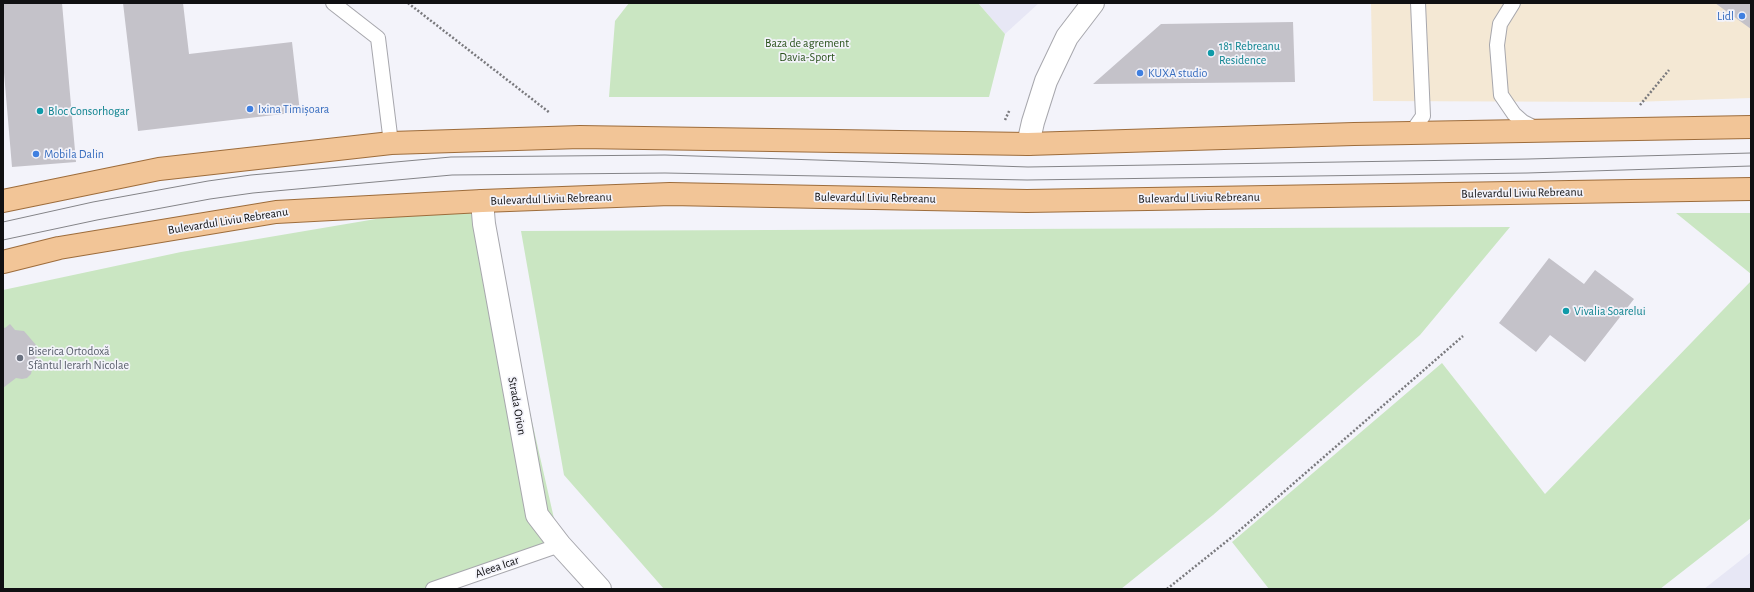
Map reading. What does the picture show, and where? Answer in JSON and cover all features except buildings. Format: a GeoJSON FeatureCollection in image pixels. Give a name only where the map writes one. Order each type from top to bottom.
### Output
{"type":"FeatureCollection","features":[{"type":"Feature","properties":{"kind":"main road"},"geometry":{"type":"LineString","coordinates":[[3,201],[159,169],[391,143],[580,137],[1028,144],[1411,133],[1751,128]]}},
{"type":"Feature","properties":{"kind":"main road","name":"Bulevardul Liviu Rebreanu"},"geometry":{"type":"LineString","coordinates":[[3,262],[59,248],[276,212],[482,201],[670,194],[1027,200],[1751,189]]}},
{"type":"Feature","properties":{"kind":"street"},"geometry":{"type":"LineString","coordinates":[[1028,144],[1033,122],[1046,81],[1067,37],[1093,3]]}},
{"type":"Feature","properties":{"kind":"street","name":"Strada Orion"},"geometry":{"type":"LineString","coordinates":[[482,201],[484,224],[537,515],[560,545],[600,589]]}},
{"type":"Feature","properties":{"kind":"lane"},"geometry":{"type":"LineString","coordinates":[[333,3],[378,38],[391,143]]}},
{"type":"Feature","properties":{"kind":"lane"},"geometry":{"type":"LineString","coordinates":[[1411,133],[1423,116],[1418,3]]}},
{"type":"Feature","properties":{"kind":"lane"},"geometry":{"type":"LineString","coordinates":[[1513,3],[1500,24],[1498,38],[1497,46],[1501,95],[1514,114],[1524,122],[1542,132]]}},
{"type":"Feature","properties":{"kind":"lane","name":"Aleea Icar"},"geometry":{"type":"LineString","coordinates":[[433,589],[560,545]]}},
{"type":"Feature","properties":{"kind":"path"},"geometry":{"type":"LineString","coordinates":[[408,3],[580,137]]}},
{"type":"Feature","properties":{"kind":"path"},"geometry":{"type":"LineString","coordinates":[[1638,108],[1670,70]]}},
{"type":"Feature","properties":{"kind":"path"},"geometry":{"type":"LineString","coordinates":[[1167,589],[1232,537],[1463,336]]}},
{"type":"Feature","properties":{"kind":"shaded area"},"geometry":{"type":"Polygon","coordinates":[[[978,3],[1039,3],[1005,34],[978,3]]]}},
{"type":"Feature","properties":{"kind":"shaded area"},"geometry":{"type":"Polygon","coordinates":[[[1371,3],[1751,3],[1751,98],[1633,102],[1373,101],[1371,3]]]}},
{"type":"Feature","properties":{"kind":"shaded area"},"geometry":{"type":"Polygon","coordinates":[[[1751,552],[1751,589],[1704,589],[1751,552]]]}},
{"type":"Feature","properties":{"kind":"green space","name":"Baza de agrement Davia-Sport"},"geometry":{"type":"Polygon","coordinates":[[[629,3],[978,3],[1005,34],[989,97],[609,97],[615,21],[629,3]]]}},
{"type":"Feature","properties":{"kind":"green space"},"geometry":{"type":"Polygon","coordinates":[[[482,201],[560,545],[433,589],[3,589],[3,290],[181,252],[482,201]]]}},
{"type":"Feature","properties":{"kind":"green space"},"geometry":{"type":"Polygon","coordinates":[[[1676,213],[1751,213],[1751,274],[1676,213]]]}},
{"type":"Feature","properties":{"kind":"green space"},"geometry":{"type":"Polygon","coordinates":[[[1510,227],[1420,335],[1213,515],[1121,589],[664,589],[564,475],[521,231],[1510,227]]]}},
{"type":"Feature","properties":{"kind":"green space"},"geometry":{"type":"Polygon","coordinates":[[[1751,281],[1751,518],[1660,589],[1269,589],[1232,542],[1442,363],[1545,494],[1751,281]]]}},
{"type":"Feature","properties":{"kind":"tram line"},"geometry":{"type":"LineString","coordinates":[[3,222],[93,202],[208,181],[251,175],[451,157],[665,155],[1028,167],[1528,159],[1751,153]]}},
{"type":"Feature","properties":{"kind":"tram line"},"geometry":{"type":"LineString","coordinates":[[3,240],[97,220],[210,199],[253,193],[452,175],[665,173],[1027,180],[1527,173],[1751,166]]}},
{"type":"Feature","properties":{"kind":"place","name":"Lidl"},"geometry":{"type":"Point","coordinates":[1742,16]}},
{"type":"Feature","properties":{"kind":"place","name":"181 Rebreanu Residence"},"geometry":{"type":"Point","coordinates":[1211,53]}},
{"type":"Feature","properties":{"kind":"place","name":"KUXA studio"},"geometry":{"type":"Point","coordinates":[1140,73]}},
{"type":"Feature","properties":{"kind":"place","name":"Ixina Timișoara"},"geometry":{"type":"Point","coordinates":[250,109]}},
{"type":"Feature","properties":{"kind":"place","name":"Bloc Consorhogar"},"geometry":{"type":"Point","coordinates":[40,111]}},
{"type":"Feature","properties":{"kind":"place","name":"Mobila Dalin"},"geometry":{"type":"Point","coordinates":[36,154]}},
{"type":"Feature","properties":{"kind":"place","name":"Vivalia Soarelui"},"geometry":{"type":"Point","coordinates":[1566,311]}},
{"type":"Feature","properties":{"kind":"place","name":"Biserica Ortodoxă Sfântul Ierarh Nicolae"},"geometry":{"type":"Point","coordinates":[20,358]}}]}
